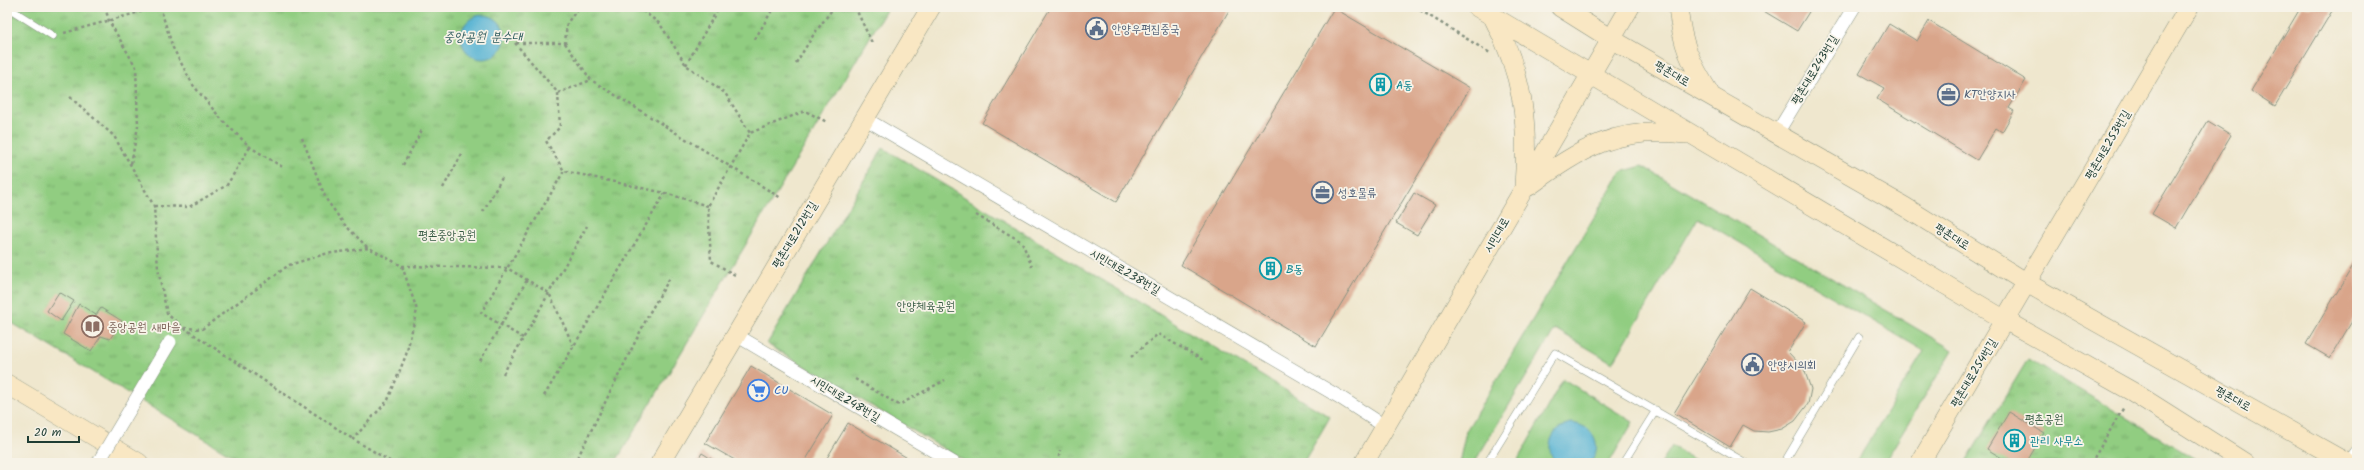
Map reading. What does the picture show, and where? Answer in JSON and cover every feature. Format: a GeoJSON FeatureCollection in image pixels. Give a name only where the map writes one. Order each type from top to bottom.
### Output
{"type":"FeatureCollection","features":[{"type":"Feature","properties":{"kind":"street","name":"평촌대로212번길"},"geometry":{"type":"LineString","coordinates":[[660,463],[931,7]]}},
{"type":"Feature","properties":{"kind":"street"},"geometry":{"type":"LineString","coordinates":[[1477,7],[2005,320],[2133,392],[2245,463]]}},
{"type":"Feature","properties":{"kind":"street","name":"평촌대로"},"geometry":{"type":"LineString","coordinates":[[1560,7],[1611,39],[1905,207],[2027,283],[2347,463]]}},
{"type":"Feature","properties":{"kind":"street","name":"시민대로"},"geometry":{"type":"LineString","coordinates":[[1364,463],[1630,7]]}},
{"type":"Feature","properties":{"kind":"street"},"geometry":{"type":"LineString","coordinates":[[1678,7],[1682,41],[1691,63],[1712,96]]}},
{"type":"Feature","properties":{"kind":"street","name":"평촌대로243번길"},"geometry":{"type":"LineString","coordinates":[[1777,134],[1854,7]]}},
{"type":"Feature","properties":{"kind":"street","name":"평촌대로253번길"},"geometry":{"type":"LineString","coordinates":[[2027,283],[2189,7]]}},
{"type":"Feature","properties":{"kind":"street"},"geometry":{"type":"LineString","coordinates":[[1493,17],[1507,43],[1516,70],[1527,142],[1523,190]]}},
{"type":"Feature","properties":{"kind":"street","name":"시민대로238번길"},"geometry":{"type":"LineString","coordinates":[[864,118],[1335,394],[1386,427]]}},
{"type":"Feature","properties":{"kind":"street"},"geometry":{"type":"LineString","coordinates":[[1523,190],[1574,155],[1621,135],[1662,131],[1691,135]]}},
{"type":"Feature","properties":{"kind":"street","name":"평촌대로254번길"},"geometry":{"type":"LineString","coordinates":[[1920,463],[2027,283]]}},
{"type":"Feature","properties":{"kind":"street","name":"시민대로248번길"},"geometry":{"type":"LineString","coordinates":[[736,335],[954,463]]}},
{"type":"Feature","properties":{"kind":"street"},"geometry":{"type":"LineString","coordinates":[[98,463],[170,342]]}},
{"type":"Feature","properties":{"kind":"street"},"geometry":{"type":"LineString","coordinates":[[7,384],[138,463]]}},
{"type":"Feature","properties":{"kind":"street"},"geometry":{"type":"LineString","coordinates":[[2350,463],[2357,453]]}},
{"type":"Feature","properties":{"kind":"lane"},"geometry":{"type":"LineString","coordinates":[[7,7],[53,36]]}},
{"type":"Feature","properties":{"kind":"lane"},"geometry":{"type":"LineString","coordinates":[[1784,463],[1859,336]]}},
{"type":"Feature","properties":{"kind":"lane"},"geometry":{"type":"LineString","coordinates":[[1487,463],[1555,353],[1746,463]]}},
{"type":"Feature","properties":{"kind":"lane"},"geometry":{"type":"LineString","coordinates":[[1623,463],[1656,410]]}},
{"type":"Feature","properties":{"kind":"path"},"geometry":{"type":"LineString","coordinates":[[105,7],[109,21],[136,67],[138,126],[131,165]]}},
{"type":"Feature","properties":{"kind":"path"},"geometry":{"type":"LineString","coordinates":[[53,36],[159,7],[173,48],[192,84],[222,120],[250,147],[284,168]]}},
{"type":"Feature","properties":{"kind":"path"},"geometry":{"type":"LineString","coordinates":[[579,7],[567,23],[565,43],[591,80],[730,168],[781,198]]}},
{"type":"Feature","properties":{"kind":"path"},"geometry":{"type":"LineString","coordinates":[[638,7],[660,24],[686,65],[725,93],[750,133]]}},
{"type":"Feature","properties":{"kind":"path"},"geometry":{"type":"LineString","coordinates":[[686,65],[719,7]]}},
{"type":"Feature","properties":{"kind":"path"},"geometry":{"type":"LineString","coordinates":[[755,39],[774,7]]}},
{"type":"Feature","properties":{"kind":"path"},"geometry":{"type":"LineString","coordinates":[[796,63],[814,34],[834,7]]}},
{"type":"Feature","properties":{"kind":"path"},"geometry":{"type":"LineString","coordinates":[[855,7],[873,45]]}},
{"type":"Feature","properties":{"kind":"path"},"geometry":{"type":"LineString","coordinates":[[1415,7],[1516,70]]}},
{"type":"Feature","properties":{"kind":"path"},"geometry":{"type":"LineString","coordinates":[[565,43],[515,43],[558,93],[560,126],[546,141],[564,171],[665,193],[708,206]]}},
{"type":"Feature","properties":{"kind":"path"},"geometry":{"type":"LineString","coordinates":[[558,93],[591,80]]}},
{"type":"Feature","properties":{"kind":"path"},"geometry":{"type":"LineString","coordinates":[[70,97],[114,136],[154,206],[158,270],[167,314],[184,328],[353,439],[393,463]]}},
{"type":"Feature","properties":{"kind":"path"},"geometry":{"type":"LineString","coordinates":[[735,275],[711,261],[708,206],[750,133],[805,111],[827,122]]}},
{"type":"Feature","properties":{"kind":"path"},"geometry":{"type":"LineString","coordinates":[[403,165],[423,128]]}},
{"type":"Feature","properties":{"kind":"path"},"geometry":{"type":"LineString","coordinates":[[302,138],[326,199],[344,224],[369,248],[402,266],[507,268],[550,293],[573,345]]}},
{"type":"Feature","properties":{"kind":"path"},"geometry":{"type":"LineString","coordinates":[[154,206],[189,207],[226,185],[250,147]]}},
{"type":"Feature","properties":{"kind":"path"},"geometry":{"type":"LineString","coordinates":[[443,188],[463,152]]}},
{"type":"Feature","properties":{"kind":"path"},"geometry":{"type":"LineString","coordinates":[[523,338],[481,312],[564,171]]}},
{"type":"Feature","properties":{"kind":"path"},"geometry":{"type":"LineString","coordinates":[[483,212],[502,176]]}},
{"type":"Feature","properties":{"kind":"path"},"geometry":{"type":"LineString","coordinates":[[544,396],[573,345],[665,193]]}},
{"type":"Feature","properties":{"kind":"path"},"geometry":{"type":"LineString","coordinates":[[976,215],[1022,242],[1032,267]]}},
{"type":"Feature","properties":{"kind":"path"},"geometry":{"type":"LineString","coordinates":[[502,374],[550,293],[587,226]]}},
{"type":"Feature","properties":{"kind":"path"},"geometry":{"type":"LineString","coordinates":[[184,328],[202,329],[289,266],[325,254],[369,248]]}},
{"type":"Feature","properties":{"kind":"path"},"geometry":{"type":"LineString","coordinates":[[353,439],[388,400],[406,355],[417,310],[402,266]]}},
{"type":"Feature","properties":{"kind":"path"},"geometry":{"type":"LineString","coordinates":[[575,463],[650,312],[671,276]]}},
{"type":"Feature","properties":{"kind":"path"},"geometry":{"type":"LineString","coordinates":[[480,362],[528,280]]}},
{"type":"Feature","properties":{"kind":"path"},"geometry":{"type":"LineString","coordinates":[[1130,357],[1158,334],[1203,360]]}},
{"type":"Feature","properties":{"kind":"path"},"geometry":{"type":"LineString","coordinates":[[855,379],[899,405],[945,380]]}},
{"type":"Feature","properties":{"kind":"path"},"geometry":{"type":"LineString","coordinates":[[2091,463],[2133,392]]}},
{"type":"Feature","properties":{"kind":"path"},"geometry":{"type":"LineString","coordinates":[[1058,463],[1060,450]]}},
{"type":"Feature","properties":{"kind":"path"},"geometry":{"type":"LineString","coordinates":[[1305,460],[1310,463]]}},
{"type":"Feature","properties":{"kind":"green space","name":"평촌중앙공원"},"geometry":{"type":"Polygon","coordinates":[[[18,7],[888,7],[615,463],[244,463],[7,320],[7,27],[18,7]]]}},
{"type":"Feature","properties":{"kind":"green space","name":"안양체육공원"},"geometry":{"type":"Polygon","coordinates":[[[883,148],[1330,417],[1303,463],[968,463],[767,344],[883,148]]]}},
{"type":"Feature","properties":{"kind":"green space"},"geometry":{"type":"Polygon","coordinates":[[[1642,166],[1953,350],[1884,463],[1856,463],[1924,351],[1698,218],[1613,363],[1555,329],[1474,463],[1459,463],[1466,431],[1621,172],[1642,166]]]}},
{"type":"Feature","properties":{"kind":"green space","name":"평촌공원"},"geometry":{"type":"Polygon","coordinates":[[[2028,359],[2202,463],[1965,463],[2028,359]]]}},
{"type":"Feature","properties":{"kind":"green space"},"geometry":{"type":"Polygon","coordinates":[[[1563,379],[1633,422],[1609,463],[1516,463],[1563,379]]]}},
{"type":"Feature","properties":{"kind":"green space"},"geometry":{"type":"Polygon","coordinates":[[[1672,446],[1700,463],[1661,463],[1672,446]]]}},
{"type":"Feature","properties":{"kind":"water","name":"중앙공원 분수대"},"geometry":{"type":"Polygon","coordinates":[[[479,15],[487,15],[499,21],[505,33],[505,41],[499,53],[487,59],[479,59],[467,53],[461,41],[461,33],[467,21],[479,15]]]}},
{"type":"Feature","properties":{"kind":"water"},"geometry":{"type":"Polygon","coordinates":[[[1570,423],[1585,427],[1594,437],[1596,449],[1590,463],[1556,463],[1552,457],[1550,451],[1551,439],[1558,429],[1570,423]]]}},
{"type":"Feature","properties":{"kind":"building"},"geometry":{"type":"Polygon","coordinates":[[[1051,7],[1231,7],[1116,202],[982,123],[1051,7]]]}},
{"type":"Feature","properties":{"kind":"building"},"geometry":{"type":"Polygon","coordinates":[[[1757,7],[1812,7],[1797,31],[1757,7]]]}},
{"type":"Feature","properties":{"kind":"building"},"geometry":{"type":"Polygon","coordinates":[[[2301,7],[2325,7],[2332,11],[2275,106],[2251,91],[2301,7]]]}},
{"type":"Feature","properties":{"kind":"building"},"geometry":{"type":"Polygon","coordinates":[[[1334,8],[1470,88],[1316,346],[1181,265],[1334,8]]]}},
{"type":"Feature","properties":{"kind":"building","name":"KT안양지사"},"geometry":{"type":"Polygon","coordinates":[[[1929,21],[2026,80],[2009,108],[2014,111],[2002,132],[1996,128],[1977,160],[1877,99],[1884,88],[1859,74],[1889,24],[1917,41],[1929,21]]]}},
{"type":"Feature","properties":{"kind":"building"},"geometry":{"type":"Polygon","coordinates":[[[2208,121],[2231,135],[2176,228],[2152,214],[2208,121]]]}},
{"type":"Feature","properties":{"kind":"building"},"geometry":{"type":"Polygon","coordinates":[[[1414,193],[1435,205],[1417,235],[1396,223],[1414,193]]]}},
{"type":"Feature","properties":{"kind":"building"},"geometry":{"type":"Polygon","coordinates":[[[2357,259],[2357,313],[2330,358],[2306,344],[2357,259]]]}},
{"type":"Feature","properties":{"kind":"building","name":"안양시의회"},"geometry":{"type":"Polygon","coordinates":[[[1750,288],[1806,322],[1788,352],[1804,369],[1811,389],[1808,404],[1795,421],[1782,429],[1768,432],[1754,431],[1743,425],[1730,447],[1674,413],[1750,288]]]}},
{"type":"Feature","properties":{"kind":"building"},"geometry":{"type":"Polygon","coordinates":[[[59,292],[74,301],[61,321],[47,311],[59,292]]]}},
{"type":"Feature","properties":{"kind":"building","name":"중앙공원 새마을"},"geometry":{"type":"Polygon","coordinates":[[[79,304],[96,315],[101,308],[122,321],[110,339],[101,336],[91,351],[63,334],[79,304]]]}},
{"type":"Feature","properties":{"kind":"building"},"geometry":{"type":"Polygon","coordinates":[[[751,366],[833,415],[804,463],[740,463],[705,443],[751,366]]]}},
{"type":"Feature","properties":{"kind":"building","name":"관리 사무소"},"geometry":{"type":"Polygon","coordinates":[[[2009,412],[2044,433],[2026,463],[2010,463],[1987,449],[2009,412]]]}},
{"type":"Feature","properties":{"kind":"building"},"geometry":{"type":"Polygon","coordinates":[[[848,423],[916,463],[824,463],[848,423]]]}},
{"type":"Feature","properties":{"kind":"building"},"geometry":{"type":"Polygon","coordinates":[[[702,453],[718,463],[696,463],[702,453]]]}},
{"type":"Feature","properties":{"kind":"place","name":"안양우편집중국"},"geometry":{"type":"Point","coordinates":[1097,29]}},
{"type":"Feature","properties":{"kind":"place","name":"A동"},"geometry":{"type":"Point","coordinates":[1380,85]}},
{"type":"Feature","properties":{"kind":"place","name":"KT안양지사"},"geometry":{"type":"Point","coordinates":[1949,94]}},
{"type":"Feature","properties":{"kind":"place","name":"성호물류"},"geometry":{"type":"Point","coordinates":[1323,193]}},
{"type":"Feature","properties":{"kind":"place","name":"B동"},"geometry":{"type":"Point","coordinates":[1271,269]}},
{"type":"Feature","properties":{"kind":"place","name":"중앙공원 새마을"},"geometry":{"type":"Point","coordinates":[92,327]}},
{"type":"Feature","properties":{"kind":"place","name":"안양시의회"},"geometry":{"type":"Point","coordinates":[1752,365]}},
{"type":"Feature","properties":{"kind":"place","name":"CU"},"geometry":{"type":"Point","coordinates":[758,390]}},
{"type":"Feature","properties":{"kind":"place","name":"관리 사무소"},"geometry":{"type":"Point","coordinates":[2015,441]}}]}
